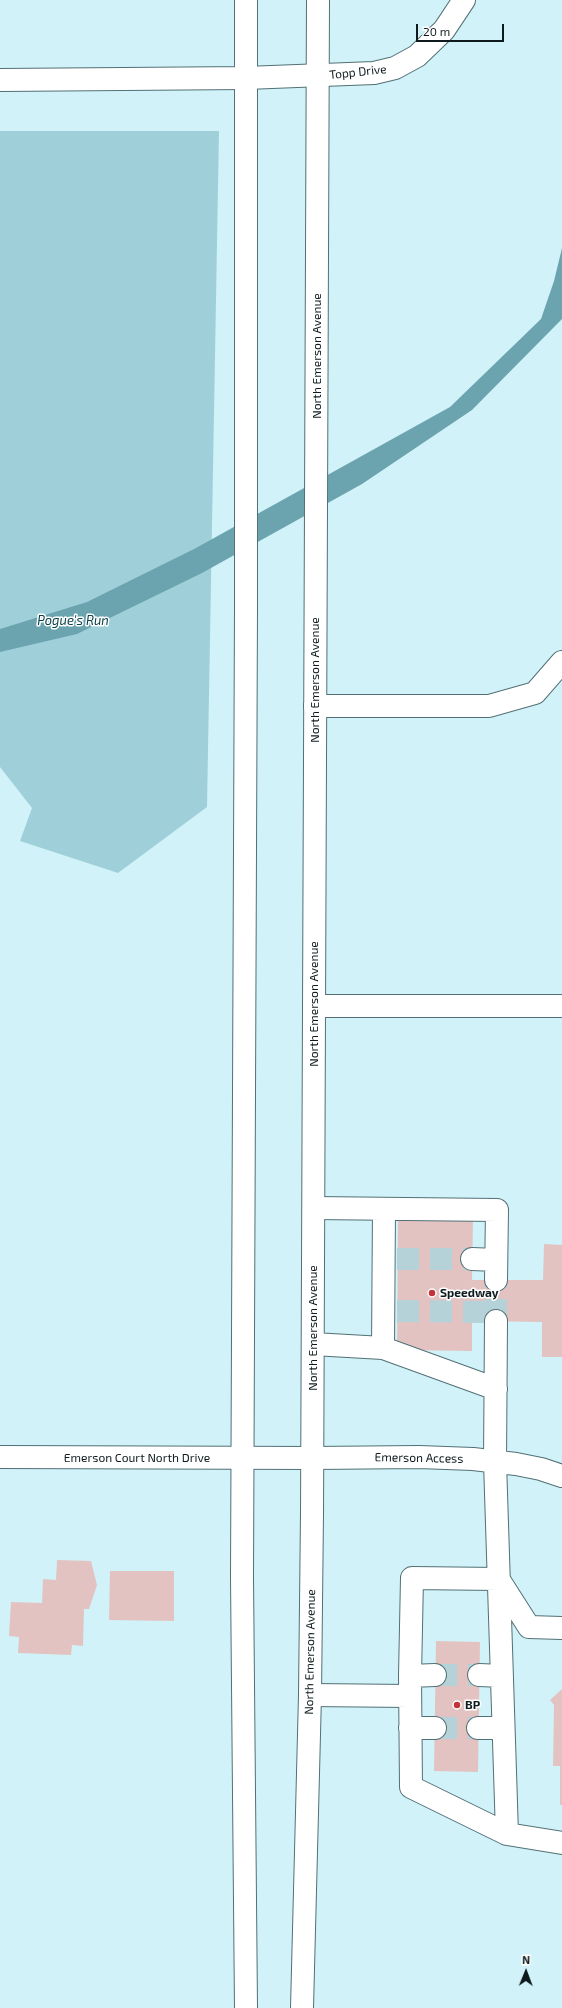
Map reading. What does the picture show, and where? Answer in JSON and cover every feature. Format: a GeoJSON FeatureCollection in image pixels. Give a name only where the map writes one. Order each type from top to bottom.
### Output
{"type":"FeatureCollection","features":[{"type":"Feature","properties":{"kind":"main road"},"geometry":{"type":"LineString","coordinates":[[246,0],[246,607],[242,1683],[246,1851],[246,2008]]}},
{"type":"Feature","properties":{"kind":"main road","name":"North Emerson Avenue"},"geometry":{"type":"LineString","coordinates":[[302,2008],[310,1695],[313,1458],[318,0]]}},
{"type":"Feature","properties":{"kind":"main road","name":"Topp Drive"},"geometry":{"type":"LineString","coordinates":[[0,80],[318,77],[374,73],[406,63],[418,56],[437,39],[464,0]]}},
{"type":"Feature","properties":{"kind":"main road"},"geometry":{"type":"LineString","coordinates":[[315,706],[489,706],[535,693],[562,662]]}},
{"type":"Feature","properties":{"kind":"main road"},"geometry":{"type":"LineString","coordinates":[[314,1006],[562,1006]]}},
{"type":"Feature","properties":{"kind":"main road"},"geometry":{"type":"LineString","coordinates":[[314,1208],[497,1210],[496,1270],[472,1259]]}},
{"type":"Feature","properties":{"kind":"main road"},"geometry":{"type":"LineString","coordinates":[[383,1348],[390,1311],[390,1259],[384,1209]]}},
{"type":"Feature","properties":{"kind":"main road"},"geometry":{"type":"LineString","coordinates":[[496,1321],[495,1462],[507,1834]]}},
{"type":"Feature","properties":{"kind":"main road"},"geometry":{"type":"LineString","coordinates":[[313,1344],[383,1348],[496,1389]]}},
{"type":"Feature","properties":{"kind":"main road","name":"Emerson Court North Drive"},"geometry":{"type":"LineString","coordinates":[[0,1457],[274,1457]]}},
{"type":"Feature","properties":{"kind":"main road","name":"Emerson Access"},"geometry":{"type":"LineString","coordinates":[[274,1457],[419,1457],[495,1462],[541,1469],[562,1476]]}},
{"type":"Feature","properties":{"kind":"main road"},"geometry":{"type":"LineString","coordinates":[[498,1579],[412,1578],[410,1686],[411,1787],[507,1834],[562,1842]]}},
{"type":"Feature","properties":{"kind":"main road"},"geometry":{"type":"LineString","coordinates":[[498,1579],[529,1627],[562,1628]]}},
{"type":"Feature","properties":{"kind":"main road"},"geometry":{"type":"LineString","coordinates":[[310,1695],[410,1686],[435,1675]]}},
{"type":"Feature","properties":{"kind":"main road"},"geometry":{"type":"LineString","coordinates":[[479,1675],[502,1676]]}},
{"type":"Feature","properties":{"kind":"main road"},"geometry":{"type":"LineString","coordinates":[[410,1728],[434,1728]]}},
{"type":"Feature","properties":{"kind":"main road"},"geometry":{"type":"LineString","coordinates":[[478,1728],[503,1728]]}},
{"type":"Feature","properties":{"kind":"shaded area"},"geometry":{"type":"Polygon","coordinates":[[[0,131],[219,131],[207,807],[118,873],[20,841],[32,808],[0,767],[0,131]]]}},
{"type":"Feature","properties":{"kind":"water","name":"Pogue's Run"},"geometry":{"type":"Polygon","coordinates":[[[562,248],[562,319],[472,410],[362,484],[202,573],[77,634],[0,652],[0,629],[87,602],[196,548],[450,407],[541,319],[554,281],[562,248]]]}},
{"type":"Feature","properties":{"kind":"building"},"geometry":{"type":"Polygon","coordinates":[[[398,1218],[473,1219],[472,1280],[543,1280],[544,1244],[562,1245],[562,1357],[542,1357],[542,1322],[472,1321],[472,1351],[397,1350],[398,1218]]]}},
{"type":"Feature","properties":{"kind":"building"},"geometry":{"type":"Polygon","coordinates":[[[57,1560],[91,1561],[97,1585],[89,1609],[84,1609],[83,1646],[72,1645],[71,1655],[18,1653],[19,1637],[9,1636],[11,1602],[42,1603],[43,1579],[56,1580],[57,1560]]]}},
{"type":"Feature","properties":{"kind":"building"},"geometry":{"type":"Polygon","coordinates":[[[110,1571],[174,1571],[174,1621],[109,1620],[110,1571]]]}},
{"type":"Feature","properties":{"kind":"building"},"geometry":{"type":"Polygon","coordinates":[[[436,1641],[480,1642],[478,1772],[434,1771],[436,1641]]]}},
{"type":"Feature","properties":{"kind":"building"},"geometry":{"type":"Polygon","coordinates":[[[562,1689],[562,1805],[560,1805],[560,1766],[553,1766],[554,1705],[550,1700],[562,1689]]]}},
{"type":"Feature","properties":{"kind":"tunnel"},"geometry":{"type":"LineString","coordinates":[[397,1259],[472,1259]]}},
{"type":"Feature","properties":{"kind":"tunnel"},"geometry":{"type":"LineString","coordinates":[[496,1280],[496,1321]]}},
{"type":"Feature","properties":{"kind":"tunnel"},"geometry":{"type":"LineString","coordinates":[[397,1311],[496,1312]]}},
{"type":"Feature","properties":{"kind":"tunnel"},"geometry":{"type":"LineString","coordinates":[[435,1675],[479,1675]]}},
{"type":"Feature","properties":{"kind":"tunnel"},"geometry":{"type":"LineString","coordinates":[[435,1728],[478,1728]]}},
{"type":"Feature","properties":{"kind":"place","name":"Speedway"},"geometry":{"type":"Point","coordinates":[432,1293]}},
{"type":"Feature","properties":{"kind":"place","name":"BP"},"geometry":{"type":"Point","coordinates":[457,1705]}}]}
